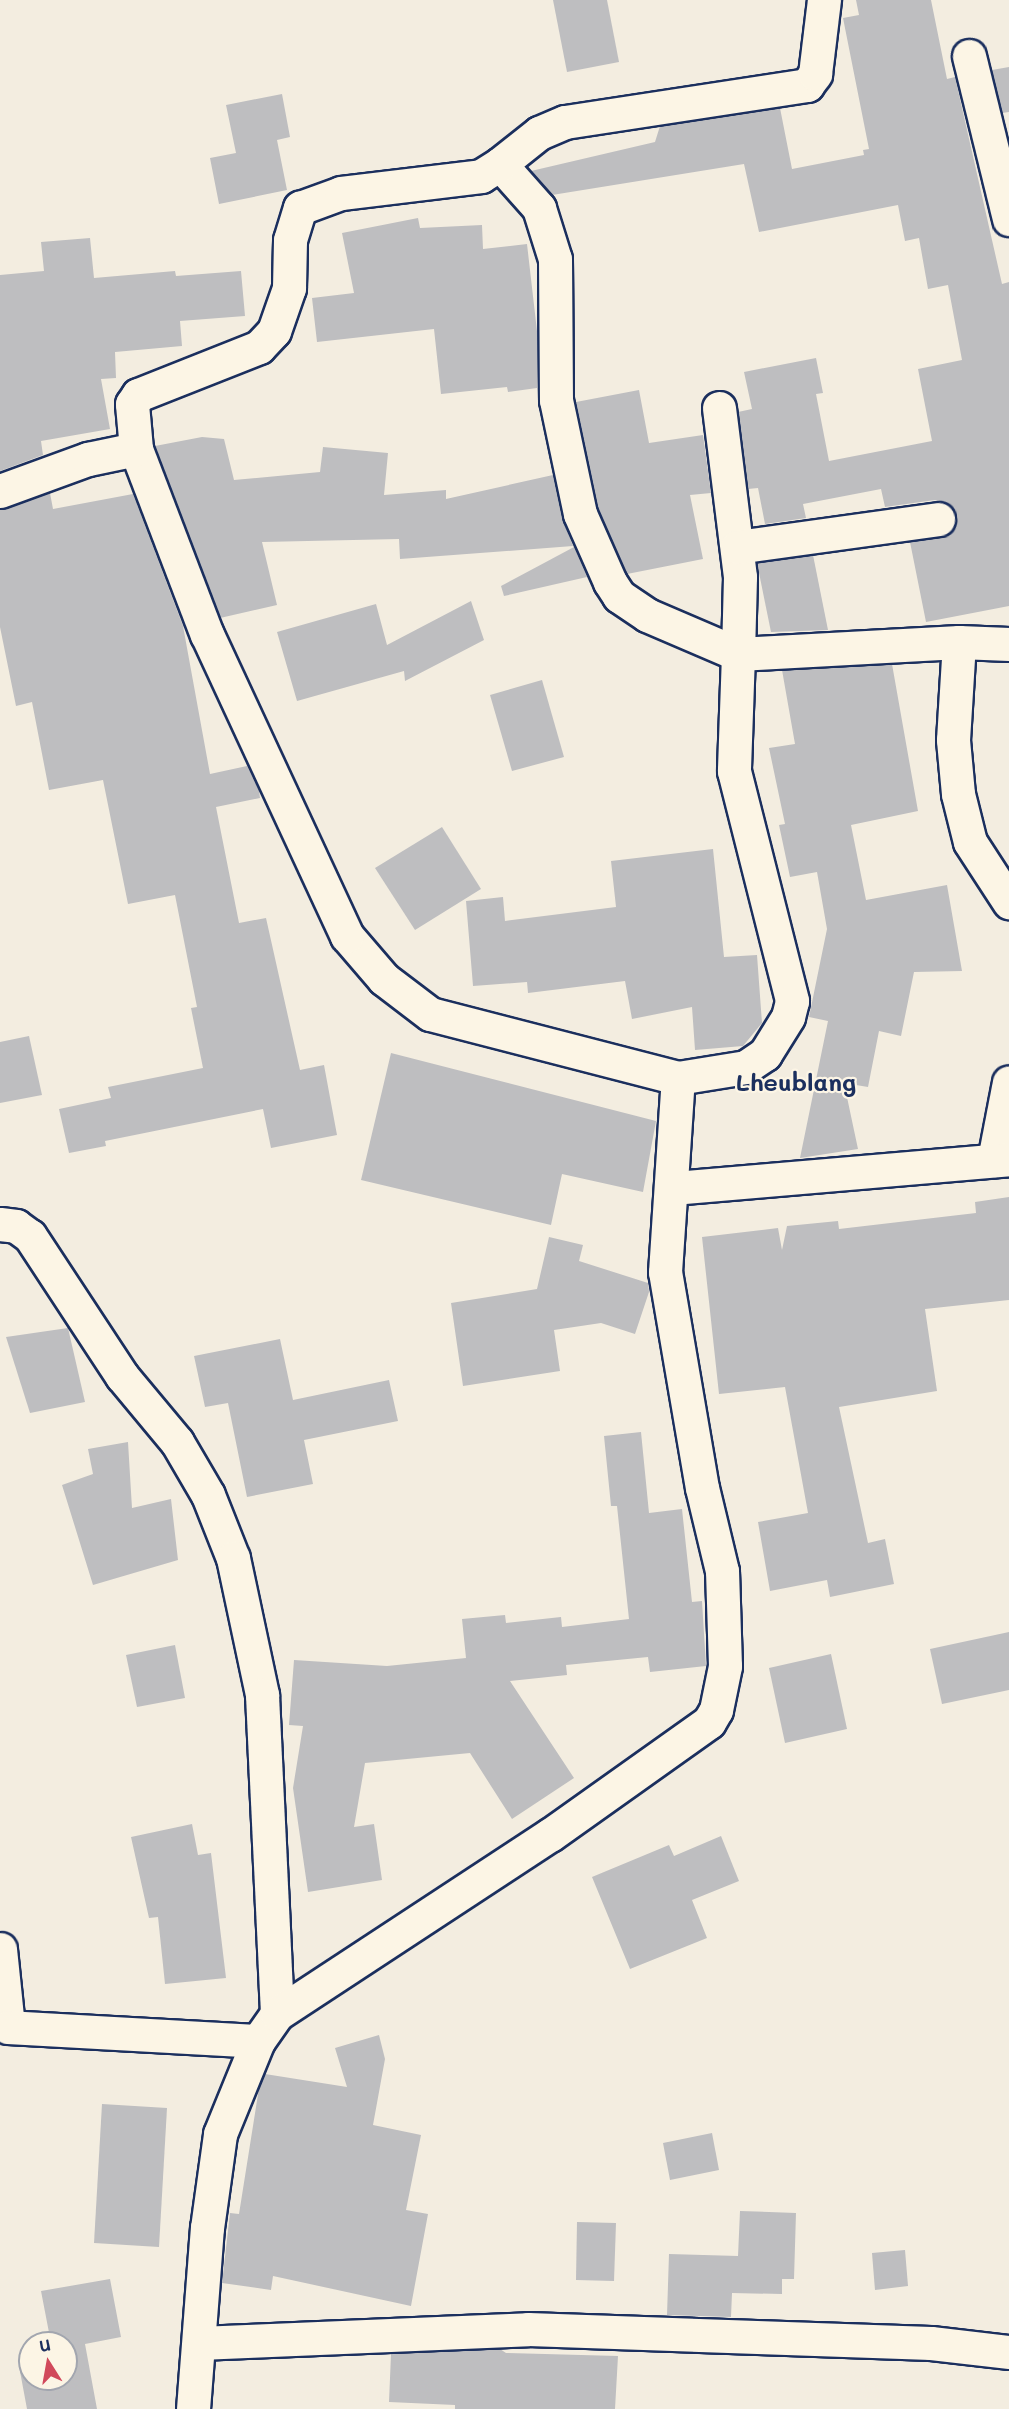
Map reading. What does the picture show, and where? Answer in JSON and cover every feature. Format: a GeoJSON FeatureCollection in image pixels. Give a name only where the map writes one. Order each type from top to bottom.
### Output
{"type":"FeatureCollection","features":[{"type":"Feature","properties":{"kind":"street"},"geometry":{"type":"LineString","coordinates":[[719,408],[737,548],[738,654],[734,771],[792,1001],[788,1017],[756,1061],[746,1067],[678,1078],[430,1014],[376,970],[347,936],[212,646],[136,449],[132,404],[138,395],[259,347],[274,331],[289,288],[290,240],[300,208],[316,199],[341,193],[481,176],[539,134],[565,122],[807,85],[815,74],[824,0]]}},
{"type":"Feature","properties":{"kind":"street"},"geometry":{"type":"LineString","coordinates":[[969,56],[1009,219]]}},
{"type":"Feature","properties":{"kind":"street"},"geometry":{"type":"LineString","coordinates":[[500,164],[539,208],[555,259],[556,400],[580,514],[610,582],[619,596],[646,615],[738,654],[959,642],[1009,645]]}},
{"type":"Feature","properties":{"kind":"street"},"geometry":{"type":"LineString","coordinates":[[0,491],[88,459],[136,449]]}},
{"type":"Feature","properties":{"kind":"street"},"geometry":{"type":"LineString","coordinates":[[737,548],[938,519]]}},
{"type":"Feature","properties":{"kind":"street"},"geometry":{"type":"LineString","coordinates":[[959,642],[952,740],[958,794],[970,842],[1009,902]]}},
{"type":"Feature","properties":{"kind":"street"},"geometry":{"type":"LineString","coordinates":[[193,2409],[207,2228],[220,2134],[258,2041],[277,2014],[550,1835],[709,1722],[716,1710],[725,1666],[722,1571],[702,1488],[665,1272],[674,1188],[678,1078]]}},
{"type":"Feature","properties":{"kind":"street"},"geometry":{"type":"LineString","coordinates":[[674,1188],[1002,1159],[1009,1082]]}},
{"type":"Feature","properties":{"kind":"street"},"geometry":{"type":"LineString","coordinates":[[0,1224],[16,1226],[30,1236],[122,1377],[177,1443],[208,1495],[233,1558],[262,1695],[277,2014]]}},
{"type":"Feature","properties":{"kind":"street"},"geometry":{"type":"LineString","coordinates":[[0,1949],[8,2027],[258,2041]]}},
{"type":"Feature","properties":{"kind":"street"},"geometry":{"type":"LineString","coordinates":[[199,2343],[528,2329],[931,2343],[1009,2352]]}},
{"type":"Feature","properties":{"kind":"building"},"geometry":{"type":"Polygon","coordinates":[[[553,0],[607,0],[619,62],[567,72],[553,0]]]}},
{"type":"Feature","properties":{"kind":"building"},"geometry":{"type":"Polygon","coordinates":[[[856,0],[931,0],[947,79],[955,77],[1002,284],[1009,282],[1009,606],[926,622],[910,542],[950,533],[957,517],[952,507],[935,500],[885,507],[881,489],[803,504],[806,518],[765,524],[758,488],[748,489],[738,412],[752,409],[744,372],[816,358],[823,393],[816,394],[829,461],[932,441],[918,369],[962,360],[948,285],[928,289],[919,238],[905,241],[898,205],[759,232],[744,164],[552,195],[531,171],[655,142],[660,126],[780,108],[792,169],[864,155],[863,150],[869,149],[843,18],[859,15],[856,0]]]}},
{"type":"Feature","properties":{"kind":"building"},"geometry":{"type":"Polygon","coordinates":[[[1009,67],[1009,112],[1002,113],[992,70],[1009,67]]]}},
{"type":"Feature","properties":{"kind":"building"},"geometry":{"type":"Polygon","coordinates":[[[282,94],[290,137],[277,140],[287,190],[219,204],[210,158],[236,153],[226,105],[282,94]]]}},
{"type":"Feature","properties":{"kind":"building"},"geometry":{"type":"Polygon","coordinates":[[[418,218],[420,228],[482,225],[483,249],[527,244],[537,331],[537,388],[508,392],[507,387],[441,394],[434,329],[317,342],[312,298],[354,293],[342,233],[418,218]]]}},
{"type":"Feature","properties":{"kind":"building"},"geometry":{"type":"Polygon","coordinates":[[[90,238],[94,278],[175,271],[176,276],[241,271],[245,316],[180,321],[182,346],[115,352],[116,378],[101,379],[110,429],[41,441],[43,455],[0,471],[0,275],[44,271],[41,242],[90,238]]]}},
{"type":"Feature","properties":{"kind":"building"},"geometry":{"type":"Polygon","coordinates":[[[639,390],[649,443],[703,435],[711,493],[690,495],[703,559],[627,574],[598,508],[576,402],[639,390]]]}},
{"type":"Feature","properties":{"kind":"building"},"geometry":{"type":"Polygon","coordinates":[[[202,437],[224,439],[234,480],[320,472],[323,447],[388,453],[384,495],[446,490],[446,499],[553,475],[562,518],[573,546],[400,559],[399,539],[262,542],[277,605],[220,618],[155,446],[202,437]]]}},
{"type":"Feature","properties":{"kind":"building"},"geometry":{"type":"Polygon","coordinates":[[[50,493],[53,509],[133,494],[183,626],[210,774],[247,766],[259,791],[260,798],[216,807],[239,923],[266,918],[300,1070],[324,1065],[337,1135],[271,1148],[263,1109],[105,1141],[106,1146],[69,1153],[59,1109],[111,1098],[108,1087],[203,1068],[191,1008],[197,1007],[175,895],[128,904],[103,780],[49,790],[32,702],[16,706],[0,627],[0,509],[50,493]]]}},
{"type":"Feature","properties":{"kind":"building"},"geometry":{"type":"Polygon","coordinates":[[[574,547],[587,577],[504,596],[501,586],[574,547]]]}},
{"type":"Feature","properties":{"kind":"building"},"geometry":{"type":"Polygon","coordinates":[[[813,555],[828,630],[771,632],[757,563],[813,555]]]}},
{"type":"Feature","properties":{"kind":"building"},"geometry":{"type":"Polygon","coordinates":[[[471,601],[484,640],[405,681],[404,671],[297,701],[277,632],[376,604],[387,645],[471,601]]]}},
{"type":"Feature","properties":{"kind":"building"},"geometry":{"type":"Polygon","coordinates":[[[892,664],[918,811],[851,825],[866,900],[947,885],[962,971],[914,972],[901,1036],[879,1031],[868,1087],[844,1083],[858,1149],[800,1158],[828,1021],[809,1017],[827,929],[817,872],[790,877],[779,825],[785,824],[769,748],[795,744],[782,670],[892,664]]]}},
{"type":"Feature","properties":{"kind":"building"},"geometry":{"type":"Polygon","coordinates":[[[542,680],[564,757],[512,771],[490,695],[542,680]]]}},
{"type":"Feature","properties":{"kind":"building"},"geometry":{"type":"Polygon","coordinates":[[[442,827],[481,889],[415,930],[375,868],[442,827]]]}},
{"type":"Feature","properties":{"kind":"building"},"geometry":{"type":"Polygon","coordinates":[[[713,849],[724,957],[757,955],[762,1023],[743,1046],[695,1050],[692,1007],[632,1019],[625,981],[528,993],[527,982],[473,986],[466,901],[503,897],[505,921],[616,907],[611,861],[713,849]]]}},
{"type":"Feature","properties":{"kind":"building"},"geometry":{"type":"Polygon","coordinates":[[[29,1036],[42,1095],[0,1103],[0,1042],[29,1036]]]}},
{"type":"Feature","properties":{"kind":"building"},"geometry":{"type":"Polygon","coordinates":[[[391,1053],[656,1121],[643,1192],[562,1174],[551,1225],[361,1180],[391,1053]]]}},
{"type":"Feature","properties":{"kind":"building"},"geometry":{"type":"Polygon","coordinates":[[[1009,1197],[1009,1300],[925,1309],[937,1391],[839,1407],[868,1543],[885,1539],[894,1584],[830,1597],[827,1580],[770,1591],[758,1522],[808,1513],[785,1387],[719,1394],[702,1237],[778,1228],[782,1250],[787,1226],[838,1221],[839,1229],[976,1213],[975,1202],[1009,1197]]]}},
{"type":"Feature","properties":{"kind":"building"},"geometry":{"type":"Polygon","coordinates":[[[549,1237],[583,1245],[579,1261],[648,1283],[649,1292],[635,1334],[601,1323],[554,1330],[560,1371],[463,1386],[451,1303],[537,1289],[549,1237]]]}},
{"type":"Feature","properties":{"kind":"building"},"geometry":{"type":"Polygon","coordinates":[[[68,1328],[85,1402],[30,1413],[6,1337],[68,1328]]]}},
{"type":"Feature","properties":{"kind":"building"},"geometry":{"type":"Polygon","coordinates":[[[280,1339],[293,1400],[389,1380],[398,1421],[304,1440],[313,1484],[247,1497],[228,1403],[205,1407],[194,1356],[280,1339]]]}},
{"type":"Feature","properties":{"kind":"building"},"geometry":{"type":"Polygon","coordinates":[[[641,1432],[649,1513],[682,1509],[692,1602],[702,1601],[706,1666],[650,1672],[648,1657],[566,1665],[567,1675],[510,1681],[574,1778],[512,1819],[470,1753],[365,1763],[354,1827],[374,1824],[382,1880],[308,1892],[293,1788],[303,1726],[289,1725],[294,1660],[387,1666],[466,1658],[462,1619],[505,1615],[506,1623],[561,1617],[562,1627],[629,1619],[617,1506],[611,1506],[604,1436],[641,1432]]]}},
{"type":"Feature","properties":{"kind":"building"},"geometry":{"type":"Polygon","coordinates":[[[128,1442],[132,1508],[171,1499],[178,1560],[93,1585],[62,1485],[93,1474],[88,1449],[128,1442]]]}},
{"type":"Feature","properties":{"kind":"building"},"geometry":{"type":"Polygon","coordinates":[[[1009,1632],[1009,1690],[942,1704],[930,1649],[1009,1632]]]}},
{"type":"Feature","properties":{"kind":"building"},"geometry":{"type":"Polygon","coordinates":[[[175,1645],[185,1698],[137,1707],[126,1655],[175,1645]]]}},
{"type":"Feature","properties":{"kind":"building"},"geometry":{"type":"Polygon","coordinates":[[[831,1654],[847,1729],[785,1743],[769,1668],[831,1654]]]}},
{"type":"Feature","properties":{"kind":"building"},"geometry":{"type":"Polygon","coordinates":[[[192,1824],[198,1855],[211,1853],[226,1978],[165,1984],[158,1917],[149,1918],[131,1837],[192,1824]]]}},
{"type":"Feature","properties":{"kind":"building"},"geometry":{"type":"Polygon","coordinates":[[[721,1836],[739,1881],[692,1900],[707,1938],[630,1969],[592,1877],[669,1845],[674,1856],[721,1836]]]}},
{"type":"Feature","properties":{"kind":"building"},"geometry":{"type":"Polygon","coordinates":[[[379,2035],[385,2059],[373,2125],[421,2135],[406,2210],[428,2214],[411,2306],[273,2276],[271,2290],[222,2283],[230,2213],[239,2214],[259,2088],[265,2074],[347,2087],[335,2048],[379,2035]]]}},
{"type":"Feature","properties":{"kind":"building"},"geometry":{"type":"Polygon","coordinates":[[[102,2104],[167,2108],[159,2247],[94,2243],[102,2104]]]}},
{"type":"Feature","properties":{"kind":"building"},"geometry":{"type":"Polygon","coordinates":[[[712,2133],[719,2170],[670,2180],[663,2143],[712,2133]]]}},
{"type":"Feature","properties":{"kind":"building"},"geometry":{"type":"Polygon","coordinates":[[[740,2211],[796,2213],[794,2279],[782,2279],[782,2294],[732,2293],[731,2317],[667,2315],[669,2254],[738,2256],[740,2211]]]}},
{"type":"Feature","properties":{"kind":"building"},"geometry":{"type":"Polygon","coordinates":[[[577,2222],[616,2223],[614,2281],[576,2280],[577,2222]]]}},
{"type":"Feature","properties":{"kind":"building"},"geometry":{"type":"Polygon","coordinates":[[[905,2250],[908,2286],[875,2290],[872,2253],[905,2250]]]}},
{"type":"Feature","properties":{"kind":"building"},"geometry":{"type":"Polygon","coordinates":[[[110,2279],[121,2337],[85,2344],[97,2409],[27,2409],[24,2391],[78,2391],[78,2331],[49,2331],[41,2291],[110,2279]]]}},
{"type":"Feature","properties":{"kind":"building"},"geometry":{"type":"Polygon","coordinates":[[[500,2349],[506,2353],[618,2356],[615,2409],[455,2409],[455,2405],[389,2402],[391,2354],[500,2349]]]}},
{"type":"Feature","properties":{"kind":"district","name":"Lheublang"},"geometry":{"type":"Point","coordinates":[796,1082]}}]}
